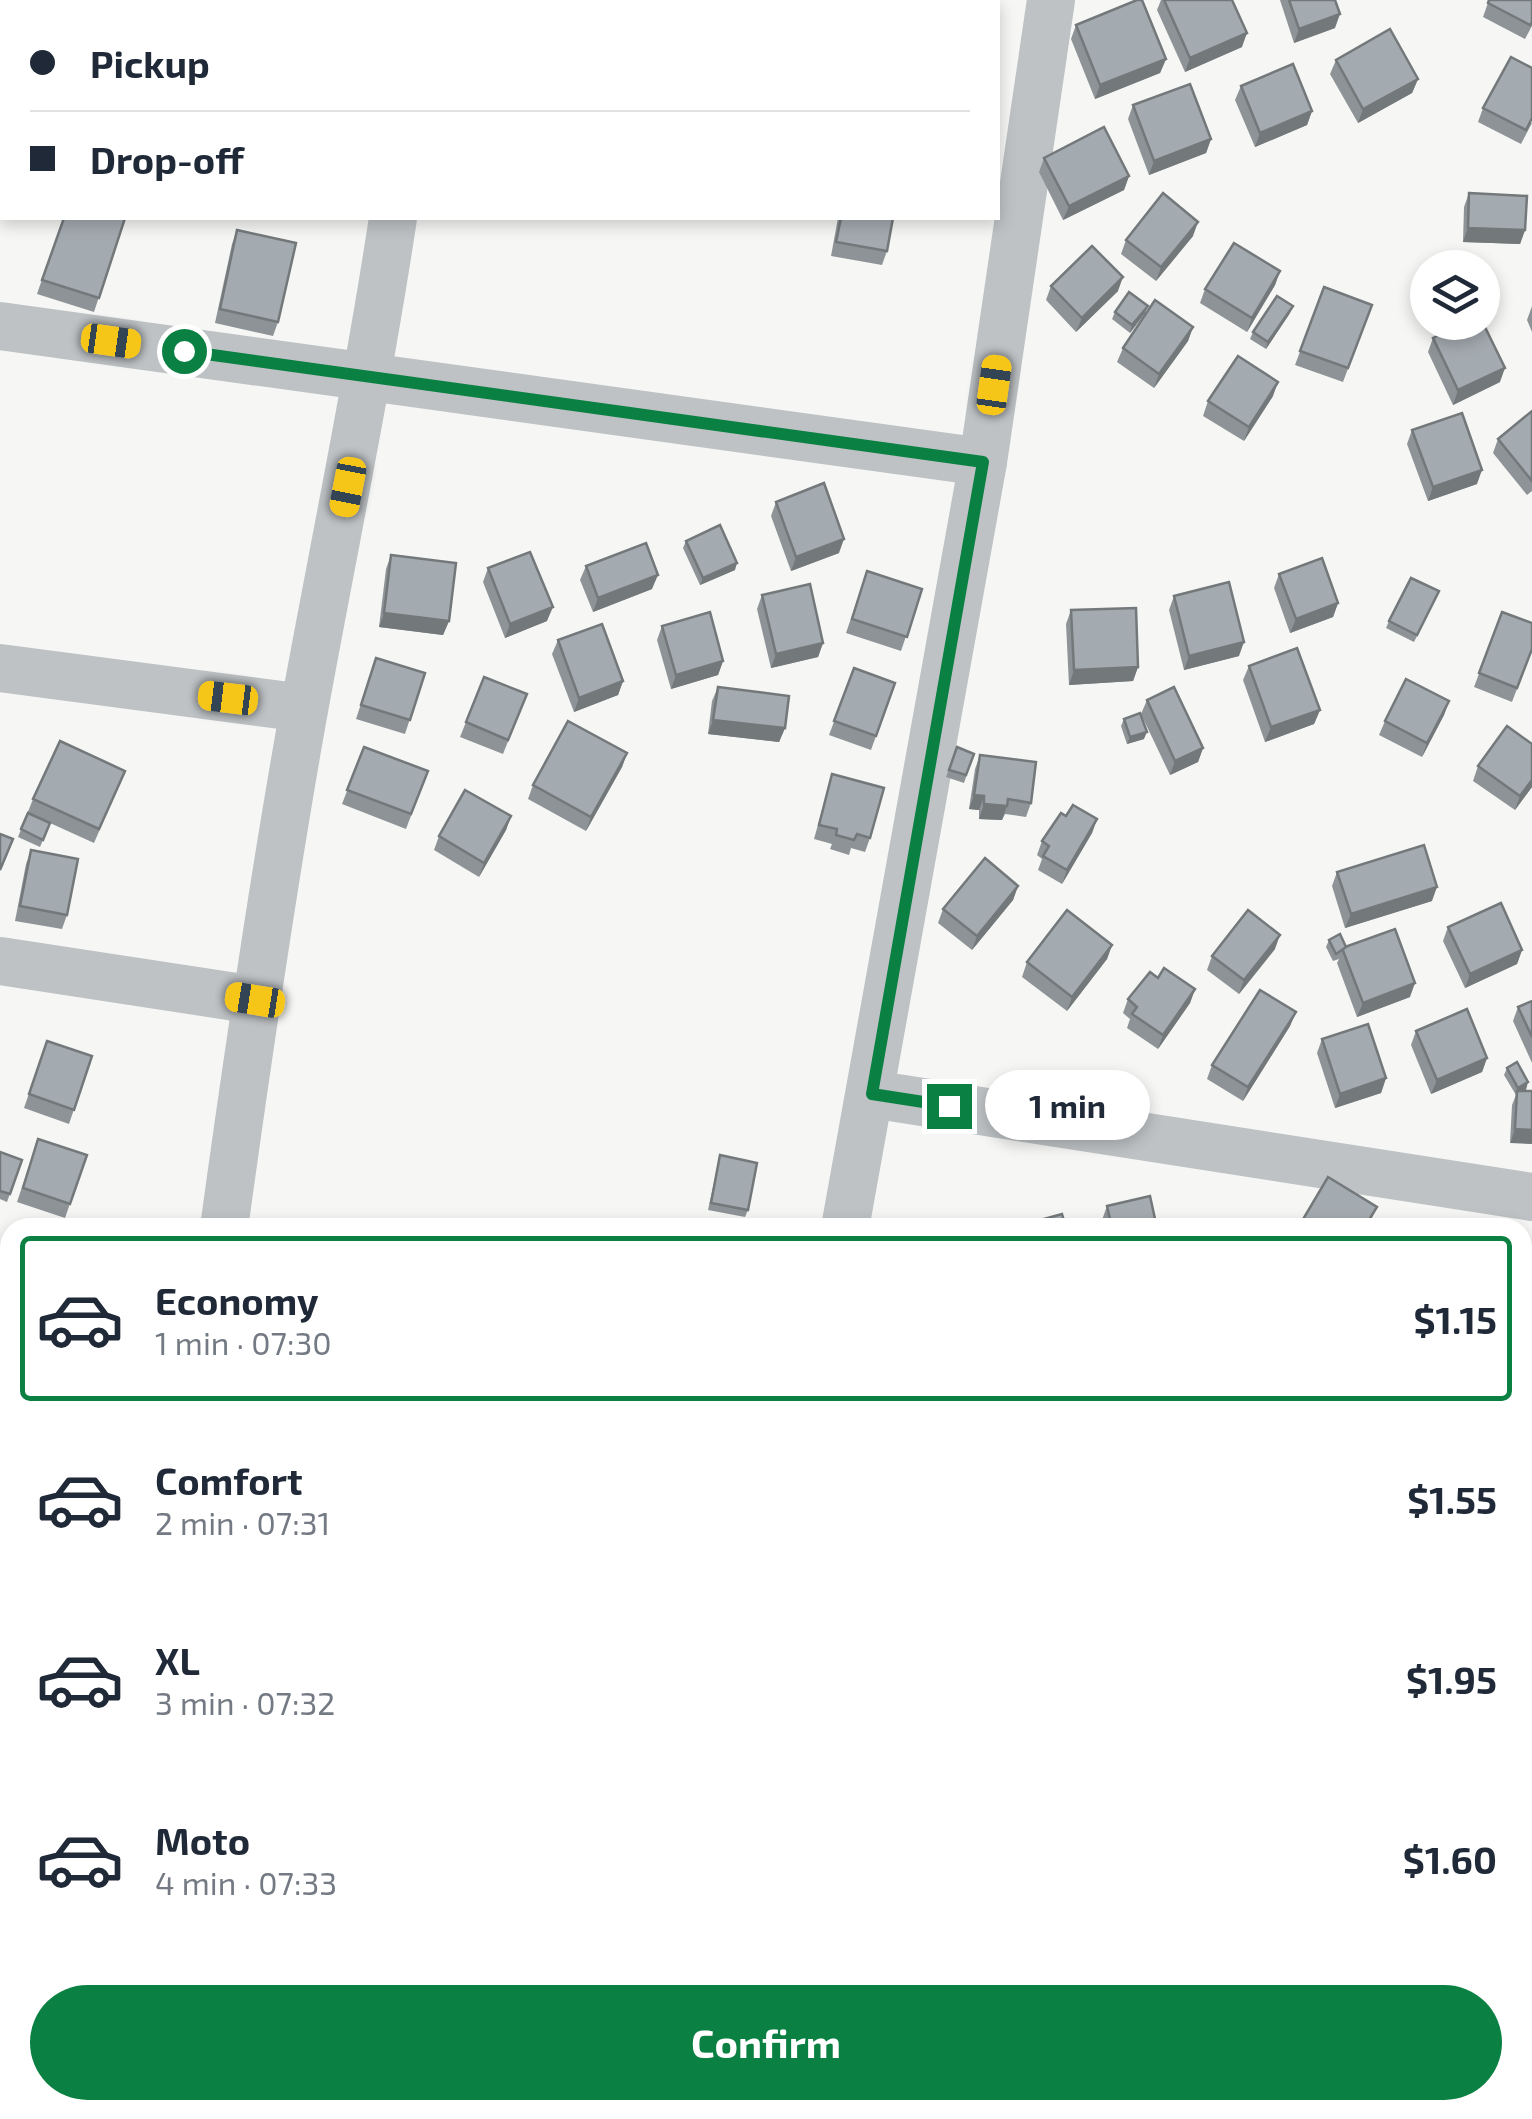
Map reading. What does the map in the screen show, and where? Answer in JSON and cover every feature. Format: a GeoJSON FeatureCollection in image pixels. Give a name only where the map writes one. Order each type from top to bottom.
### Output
{"type":"FeatureCollection","features":[{"type":"Feature","properties":{"kind":"street"},"geometry":{"type":"LineString","coordinates":[[847,1218],[983,462],[1050,0]]}},
{"type":"Feature","properties":{"kind":"street"},"geometry":{"type":"LineString","coordinates":[[225,1218],[255,1000],[304,708],[369,377],[393,220]]}},
{"type":"Feature","properties":{"kind":"street"},"geometry":{"type":"LineString","coordinates":[[0,326],[983,462]]}},
{"type":"Feature","properties":{"kind":"street"},"geometry":{"type":"LineString","coordinates":[[0,668],[304,708]]}},
{"type":"Feature","properties":{"kind":"street"},"geometry":{"type":"LineString","coordinates":[[0,961],[255,1000]]}},
{"type":"Feature","properties":{"kind":"street"},"geometry":{"type":"LineString","coordinates":[[872,1094],[1532,1197]]}},
{"type":"Feature","properties":{"kind":"building"},"geometry":{"type":"Polygon","coordinates":[[[1142,0],[1166,59],[1100,85],[1076,25],[1142,0]]]}},
{"type":"Feature","properties":{"kind":"building"},"geometry":{"type":"Polygon","coordinates":[[[1164,0],[1232,0],[1247,33],[1190,58],[1164,0]]]}},
{"type":"Feature","properties":{"kind":"building"},"geometry":{"type":"Polygon","coordinates":[[[1289,0],[1335,0],[1340,14],[1299,29],[1289,0]]]}},
{"type":"Feature","properties":{"kind":"building"},"geometry":{"type":"Polygon","coordinates":[[[1532,0],[1532,22],[1530,25],[1488,3],[1532,0]]]}},
{"type":"Feature","properties":{"kind":"building"},"geometry":{"type":"Polygon","coordinates":[[[1390,29],[1418,79],[1363,109],[1336,60],[1390,29]]]}},
{"type":"Feature","properties":{"kind":"building"},"geometry":{"type":"Polygon","coordinates":[[[1511,57],[1532,68],[1532,118],[1526,130],[1483,108],[1511,57]]]}},
{"type":"Feature","properties":{"kind":"building"},"geometry":{"type":"Polygon","coordinates":[[[1293,64],[1312,111],[1260,133],[1241,86],[1293,64]]]}},
{"type":"Feature","properties":{"kind":"building"},"geometry":{"type":"Polygon","coordinates":[[[1190,84],[1211,139],[1154,161],[1133,105],[1190,84]]]}},
{"type":"Feature","properties":{"kind":"building"},"geometry":{"type":"Polygon","coordinates":[[[1104,127],[1129,176],[1069,206],[1044,158],[1104,127]]]}},
{"type":"Feature","properties":{"kind":"building"},"geometry":{"type":"Polygon","coordinates":[[[1163,193],[1198,222],[1161,267],[1126,240],[1163,193]]]}},
{"type":"Feature","properties":{"kind":"building"},"geometry":{"type":"Polygon","coordinates":[[[1469,193],[1527,196],[1525,230],[1468,228],[1469,193]]]}},
{"type":"Feature","properties":{"kind":"building"},"geometry":{"type":"Polygon","coordinates":[[[63,220],[124,220],[99,298],[42,280],[63,220]]]}},
{"type":"Feature","properties":{"kind":"building"},"geometry":{"type":"Polygon","coordinates":[[[841,220],[893,220],[887,251],[836,242],[841,220]]]}},
{"type":"Feature","properties":{"kind":"building"},"geometry":{"type":"Polygon","coordinates":[[[237,230],[296,243],[278,322],[220,309],[237,230]]]}},
{"type":"Feature","properties":{"kind":"building"},"geometry":{"type":"Polygon","coordinates":[[[1234,243],[1280,271],[1252,318],[1205,289],[1234,243]]]}},
{"type":"Feature","properties":{"kind":"building"},"geometry":{"type":"Polygon","coordinates":[[[1092,246],[1123,277],[1082,318],[1051,286],[1092,246]]]}},
{"type":"Feature","properties":{"kind":"building"},"geometry":{"type":"Polygon","coordinates":[[[1324,287],[1372,305],[1348,368],[1300,351],[1324,287]]]}},
{"type":"Feature","properties":{"kind":"building"},"geometry":{"type":"Polygon","coordinates":[[[1129,292],[1148,306],[1132,325],[1115,312],[1129,292]]]}},
{"type":"Feature","properties":{"kind":"building"},"geometry":{"type":"Polygon","coordinates":[[[1277,296],[1293,306],[1268,342],[1253,332],[1277,296]]]}},
{"type":"Feature","properties":{"kind":"building"},"geometry":{"type":"Polygon","coordinates":[[[1155,300],[1193,327],[1159,374],[1123,348],[1155,300]]]}},
{"type":"Feature","properties":{"kind":"building"},"geometry":{"type":"Polygon","coordinates":[[[1434,340],[1491,340],[1505,368],[1458,390],[1434,340]]]}},
{"type":"Feature","properties":{"kind":"building"},"geometry":{"type":"Polygon","coordinates":[[[1238,356],[1278,382],[1249,427],[1208,401],[1238,356]]]}},
{"type":"Feature","properties":{"kind":"building"},"geometry":{"type":"Polygon","coordinates":[[[1532,411],[1532,481],[1498,439],[1532,411]]]}},
{"type":"Feature","properties":{"kind":"building"},"geometry":{"type":"Polygon","coordinates":[[[1462,413],[1482,470],[1433,487],[1412,430],[1462,413]]]}},
{"type":"Feature","properties":{"kind":"building"},"geometry":{"type":"Polygon","coordinates":[[[824,483],[844,539],[796,557],[776,502],[824,483]]]}},
{"type":"Feature","properties":{"kind":"building"},"geometry":{"type":"Polygon","coordinates":[[[720,525],[737,563],[703,578],[686,541],[720,525]]]}},
{"type":"Feature","properties":{"kind":"building"},"geometry":{"type":"Polygon","coordinates":[[[646,543],[658,575],[598,598],[586,566],[646,543]]]}},
{"type":"Feature","properties":{"kind":"building"},"geometry":{"type":"Polygon","coordinates":[[[530,552],[553,607],[510,624],[488,568],[530,552]]]}},
{"type":"Feature","properties":{"kind":"building"},"geometry":{"type":"Polygon","coordinates":[[[391,555],[456,563],[449,621],[384,613],[391,555]]]}},
{"type":"Feature","properties":{"kind":"building"},"geometry":{"type":"Polygon","coordinates":[[[1322,558],[1338,603],[1296,619],[1279,574],[1322,558]]]}},
{"type":"Feature","properties":{"kind":"building"},"geometry":{"type":"Polygon","coordinates":[[[867,571],[922,589],[907,637],[852,619],[867,571]]]}},
{"type":"Feature","properties":{"kind":"building"},"geometry":{"type":"Polygon","coordinates":[[[1411,578],[1439,591],[1417,635],[1389,621],[1411,578]]]}},
{"type":"Feature","properties":{"kind":"building"},"geometry":{"type":"Polygon","coordinates":[[[1229,582],[1244,642],[1189,656],[1174,596],[1229,582]]]}},
{"type":"Feature","properties":{"kind":"building"},"geometry":{"type":"Polygon","coordinates":[[[810,584],[823,643],[776,654],[762,595],[810,584]]]}},
{"type":"Feature","properties":{"kind":"building"},"geometry":{"type":"Polygon","coordinates":[[[1136,608],[1138,667],[1074,670],[1071,610],[1136,608]]]}},
{"type":"Feature","properties":{"kind":"building"},"geometry":{"type":"Polygon","coordinates":[[[710,612],[723,661],[676,675],[662,626],[710,612]]]}},
{"type":"Feature","properties":{"kind":"building"},"geometry":{"type":"Polygon","coordinates":[[[1502,612],[1532,623],[1532,649],[1517,688],[1479,673],[1502,612]]]}},
{"type":"Feature","properties":{"kind":"building"},"geometry":{"type":"Polygon","coordinates":[[[602,624],[623,681],[579,698],[558,640],[602,624]]]}},
{"type":"Feature","properties":{"kind":"building"},"geometry":{"type":"Polygon","coordinates":[[[1297,648],[1320,710],[1271,727],[1249,666],[1297,648]]]}},
{"type":"Feature","properties":{"kind":"building"},"geometry":{"type":"Polygon","coordinates":[[[376,658],[425,673],[410,720],[361,705],[376,658]]]}},
{"type":"Feature","properties":{"kind":"building"},"geometry":{"type":"Polygon","coordinates":[[[854,668],[895,683],[876,736],[834,721],[854,668]]]}},
{"type":"Feature","properties":{"kind":"building"},"geometry":{"type":"Polygon","coordinates":[[[484,677],[527,694],[508,740],[466,722],[484,677]]]}},
{"type":"Feature","properties":{"kind":"building"},"geometry":{"type":"Polygon","coordinates":[[[1406,679],[1449,701],[1427,743],[1385,721],[1406,679]]]}},
{"type":"Feature","properties":{"kind":"building"},"geometry":{"type":"Polygon","coordinates":[[[718,687],[789,696],[785,728],[713,720],[718,687]]]}},
{"type":"Feature","properties":{"kind":"building"},"geometry":{"type":"Polygon","coordinates":[[[1174,687],[1203,748],[1175,761],[1147,700],[1174,687]]]}},
{"type":"Feature","properties":{"kind":"building"},"geometry":{"type":"Polygon","coordinates":[[[1140,713],[1147,732],[1130,737],[1124,719],[1140,713]]]}},
{"type":"Feature","properties":{"kind":"building"},"geometry":{"type":"Polygon","coordinates":[[[568,721],[627,753],[591,817],[533,785],[568,721]]]}},
{"type":"Feature","properties":{"kind":"building"},"geometry":{"type":"Polygon","coordinates":[[[1507,726],[1532,744],[1532,780],[1520,796],[1478,766],[1507,726]]]}},
{"type":"Feature","properties":{"kind":"building"},"geometry":{"type":"Polygon","coordinates":[[[60,741],[125,771],[99,829],[33,799],[60,741]]]}},
{"type":"Feature","properties":{"kind":"building"},"geometry":{"type":"Polygon","coordinates":[[[364,747],[428,771],[411,814],[347,790],[364,747]]]}},
{"type":"Feature","properties":{"kind":"building"},"geometry":{"type":"Polygon","coordinates":[[[957,747],[974,754],[966,775],[949,770],[957,747]]]}},
{"type":"Feature","properties":{"kind":"building"},"geometry":{"type":"Polygon","coordinates":[[[980,755],[1036,762],[1031,803],[1008,799],[1007,806],[984,804],[984,796],[974,795],[980,755]]]}},
{"type":"Feature","properties":{"kind":"building"},"geometry":{"type":"Polygon","coordinates":[[[832,774],[884,788],[870,838],[857,834],[854,840],[836,835],[837,829],[819,825],[832,774]]]}},
{"type":"Feature","properties":{"kind":"building"},"geometry":{"type":"Polygon","coordinates":[[[465,790],[511,816],[484,863],[439,836],[465,790]]]}},
{"type":"Feature","properties":{"kind":"building"},"geometry":{"type":"Polygon","coordinates":[[[1073,805],[1097,819],[1067,870],[1043,856],[1049,846],[1042,841],[1061,813],[1066,816],[1073,805]]]}},
{"type":"Feature","properties":{"kind":"building"},"geometry":{"type":"Polygon","coordinates":[[[28,813],[50,823],[43,840],[21,829],[28,813]]]}},
{"type":"Feature","properties":{"kind":"building"},"geometry":{"type":"Polygon","coordinates":[[[0,834],[13,839],[0,870],[0,834]]]}},
{"type":"Feature","properties":{"kind":"building"},"geometry":{"type":"Polygon","coordinates":[[[1424,845],[1437,887],[1351,914],[1337,872],[1424,845]]]}},
{"type":"Feature","properties":{"kind":"building"},"geometry":{"type":"Polygon","coordinates":[[[31,850],[78,859],[67,915],[20,906],[31,850]]]}},
{"type":"Feature","properties":{"kind":"building"},"geometry":{"type":"Polygon","coordinates":[[[985,858],[1018,886],[977,936],[943,909],[985,858]]]}},
{"type":"Feature","properties":{"kind":"building"},"geometry":{"type":"Polygon","coordinates":[[[1501,903],[1522,950],[1470,974],[1448,927],[1501,903]]]}},
{"type":"Feature","properties":{"kind":"building"},"geometry":{"type":"Polygon","coordinates":[[[1067,910],[1112,945],[1072,997],[1027,962],[1067,910]]]}},
{"type":"Feature","properties":{"kind":"building"},"geometry":{"type":"Polygon","coordinates":[[[1248,910],[1280,935],[1244,980],[1212,956],[1248,910]]]}},
{"type":"Feature","properties":{"kind":"building"},"geometry":{"type":"Polygon","coordinates":[[[1395,929],[1415,983],[1363,1003],[1342,948],[1395,929]]]}},
{"type":"Feature","properties":{"kind":"building"},"geometry":{"type":"Polygon","coordinates":[[[1340,934],[1346,947],[1336,954],[1329,940],[1340,934]]]}},
{"type":"Feature","properties":{"kind":"building"},"geometry":{"type":"Polygon","coordinates":[[[1164,968],[1195,989],[1163,1035],[1132,1014],[1137,1007],[1128,999],[1150,972],[1158,978],[1164,968]]]}},
{"type":"Feature","properties":{"kind":"building"},"geometry":{"type":"Polygon","coordinates":[[[1260,990],[1296,1012],[1248,1087],[1212,1065],[1260,990]]]}},
{"type":"Feature","properties":{"kind":"building"},"geometry":{"type":"Polygon","coordinates":[[[1532,1001],[1532,1037],[1518,1007],[1532,1001]]]}},
{"type":"Feature","properties":{"kind":"building"},"geometry":{"type":"Polygon","coordinates":[[[1467,1009],[1487,1058],[1437,1080],[1416,1031],[1467,1009]]]}},
{"type":"Feature","properties":{"kind":"building"},"geometry":{"type":"Polygon","coordinates":[[[1368,1024],[1386,1078],[1340,1094],[1322,1039],[1368,1024]]]}},
{"type":"Feature","properties":{"kind":"building"},"geometry":{"type":"Polygon","coordinates":[[[47,1041],[92,1056],[74,1110],[29,1094],[47,1041]]]}},
{"type":"Feature","properties":{"kind":"building"},"geometry":{"type":"Polygon","coordinates":[[[1517,1062],[1528,1082],[1518,1088],[1507,1068],[1517,1062]]]}},
{"type":"Feature","properties":{"kind":"building"},"geometry":{"type":"Polygon","coordinates":[[[1517,1091],[1532,1091],[1532,1130],[1515,1129],[1517,1091]]]}},
{"type":"Feature","properties":{"kind":"building"},"geometry":{"type":"Polygon","coordinates":[[[38,1139],[87,1155],[70,1204],[23,1188],[38,1139]]]}},
{"type":"Feature","properties":{"kind":"building"},"geometry":{"type":"Polygon","coordinates":[[[0,1152],[22,1160],[10,1194],[0,1191],[0,1152]]]}},
{"type":"Feature","properties":{"kind":"building"},"geometry":{"type":"Polygon","coordinates":[[[720,1155],[757,1163],[748,1210],[711,1203],[720,1155]]]}},
{"type":"Feature","properties":{"kind":"building"},"geometry":{"type":"Polygon","coordinates":[[[1328,1177],[1377,1207],[1370,1218],[1304,1218],[1328,1177]]]}},
{"type":"Feature","properties":{"kind":"building"},"geometry":{"type":"Polygon","coordinates":[[[1150,1196],[1155,1218],[1110,1218],[1107,1206],[1150,1196]]]}},
{"type":"Feature","properties":{"kind":"route"},"geometry":{"type":"LineString","coordinates":[[184,351],[983,462],[872,1094],[949,1106]]}}]}
